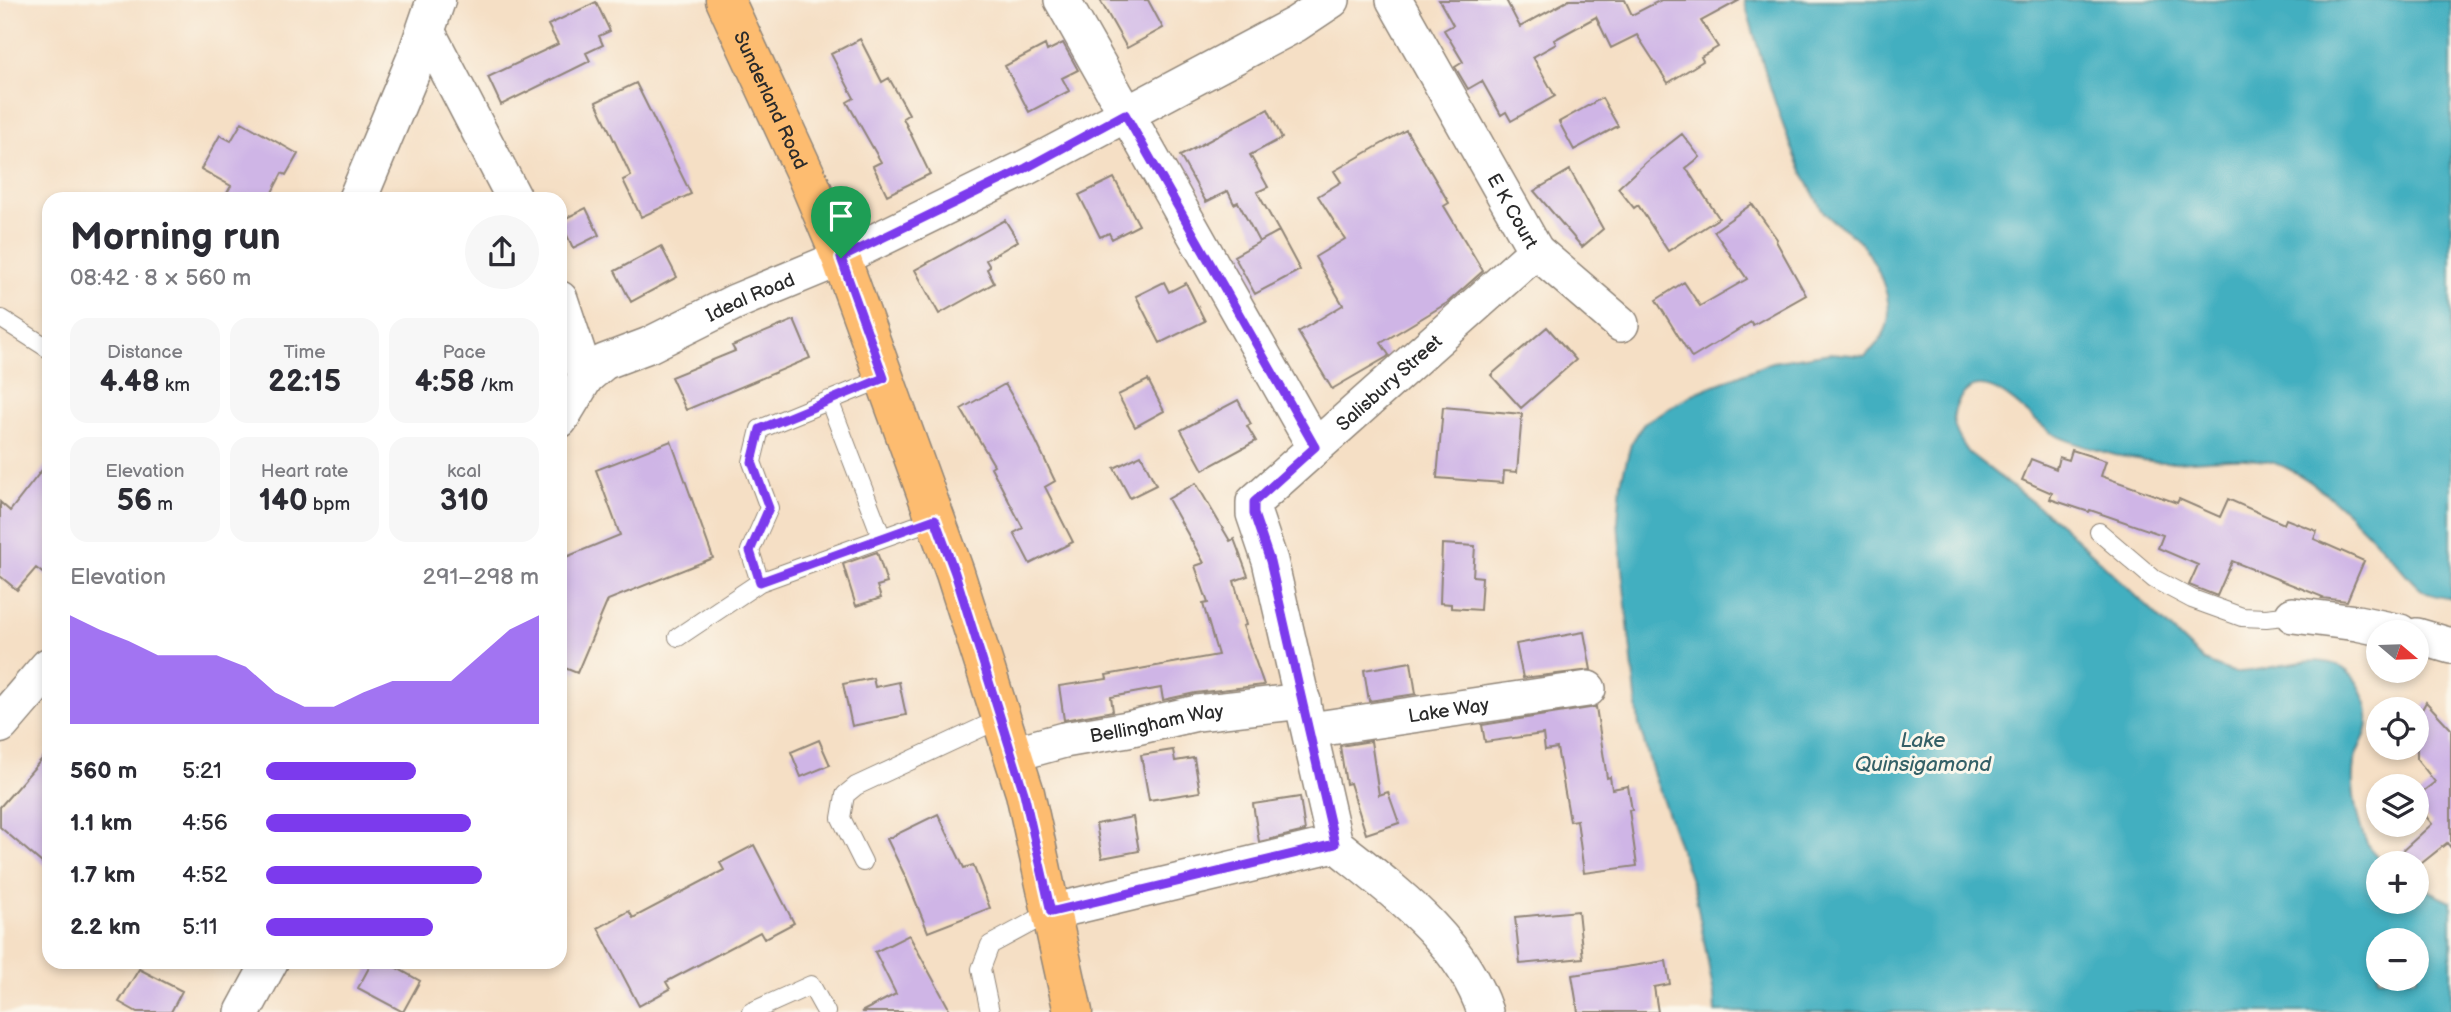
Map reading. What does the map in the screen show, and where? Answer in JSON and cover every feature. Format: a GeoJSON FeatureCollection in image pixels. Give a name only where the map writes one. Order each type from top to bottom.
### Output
{"type":"FeatureCollection","features":[{"type":"Feature","properties":{"kind":"main road","name":"Sunderland Road"},"geometry":{"type":"LineString","coordinates":[[725,0],[841,258],[935,519],[1002,718],[1024,793],[1073,1012]]}},
{"type":"Feature","properties":{"kind":"street"},"geometry":{"type":"LineString","coordinates":[[1062,0],[1315,447]]}},
{"type":"Feature","properties":{"kind":"street","name":"Ideal Road"},"geometry":{"type":"LineString","coordinates":[[567,408],[586,377],[604,362],[649,345],[736,302],[841,258],[1026,168],[1296,24],[1332,0]]}},
{"type":"Feature","properties":{"kind":"street","name":"E K Court"},"geometry":{"type":"LineString","coordinates":[[1394,0],[1536,251],[1621,324]]}},
{"type":"Feature","properties":{"kind":"street"},"geometry":{"type":"LineString","coordinates":[[360,192],[431,14]]}},
{"type":"Feature","properties":{"kind":"street"},"geometry":{"type":"LineString","coordinates":[[431,14],[511,192]]}},
{"type":"Feature","properties":{"kind":"street","name":"Salisbury Street"},"geometry":{"type":"LineString","coordinates":[[1335,844],[1270,561],[1254,514],[1254,502],[1536,251]]}},
{"type":"Feature","properties":{"kind":"street"},"geometry":{"type":"LineString","coordinates":[[567,320],[586,377]]}},
{"type":"Feature","properties":{"kind":"street"},"geometry":{"type":"LineString","coordinates":[[2293,615],[2366,625]]}},
{"type":"Feature","properties":{"kind":"street"},"geometry":{"type":"LineString","coordinates":[[2429,640],[2451,646]]}},
{"type":"Feature","properties":{"kind":"street"},"geometry":{"type":"LineString","coordinates":[[0,724],[42,675]]}},
{"type":"Feature","properties":{"kind":"street","name":"Lake Way"},"geometry":{"type":"LineString","coordinates":[[1306,716],[1588,689]]}},
{"type":"Feature","properties":{"kind":"street","name":"Bellingham Way"},"geometry":{"type":"LineString","coordinates":[[1013,754],[1064,740],[1197,713],[1306,716]]}},
{"type":"Feature","properties":{"kind":"street"},"geometry":{"type":"LineString","coordinates":[[1051,912],[1335,844],[1401,897],[1448,945],[1478,990],[1485,1012]]}},
{"type":"Feature","properties":{"kind":"street"},"geometry":{"type":"LineString","coordinates":[[243,1012],[266,969]]}},
{"type":"Feature","properties":{"kind":"lane"},"geometry":{"type":"LineString","coordinates":[[2,319],[42,345]]}},
{"type":"Feature","properties":{"kind":"lane"},"geometry":{"type":"LineString","coordinates":[[760,582],[750,551],[769,508],[752,462],[760,429],[884,378]]}},
{"type":"Feature","properties":{"kind":"lane"},"geometry":{"type":"LineString","coordinates":[[829,400],[882,538]]}},
{"type":"Feature","properties":{"kind":"lane"},"geometry":{"type":"LineString","coordinates":[[678,637],[760,582],[935,519]]}},
{"type":"Feature","properties":{"kind":"lane"},"geometry":{"type":"LineString","coordinates":[[2099,532],[2154,579],[2192,599],[2242,617],[2293,615]]}},
{"type":"Feature","properties":{"kind":"lane"},"geometry":{"type":"LineString","coordinates":[[863,862],[841,818],[845,795],[856,786],[1002,718]]}},
{"type":"Feature","properties":{"kind":"lane"},"geometry":{"type":"LineString","coordinates":[[990,1012],[981,969],[989,945],[1051,912]]}},
{"type":"Feature","properties":{"kind":"lane"},"geometry":{"type":"LineString","coordinates":[[751,1012],[811,985],[826,1012]]}},
{"type":"Feature","properties":{"kind":"water","name":"Lake Quinsigamond"},"geometry":{"type":"Polygon","coordinates":[[[1744,0],[2451,0],[2451,599],[2421,589],[2342,507],[2314,484],[2283,466],[2256,460],[2162,462],[2115,455],[2050,432],[2003,394],[1978,386],[1967,391],[1957,404],[1954,424],[1969,453],[2063,526],[2204,661],[2235,672],[2297,662],[2328,662],[2342,667],[2353,677],[2366,704],[2366,733],[2353,772],[2358,817],[2373,851],[2366,851],[2366,914],[2429,914],[2429,891],[2451,901],[2451,1012],[1715,1012],[1695,892],[1639,725],[1618,522],[1621,482],[1631,444],[1644,423],[1695,393],[1772,362],[1830,353],[1865,356],[1878,343],[1886,329],[1889,306],[1885,289],[1870,255],[1854,236],[1825,213],[1797,159],[1777,107],[1744,0]]]}},
{"type":"Feature","properties":{"kind":"building"},"geometry":{"type":"Polygon","coordinates":[[[1100,0],[1148,0],[1163,28],[1127,48],[1100,0]]]}},
{"type":"Feature","properties":{"kind":"building"},"geometry":{"type":"Polygon","coordinates":[[[1439,0],[1506,0],[1520,27],[1569,0],[1625,0],[1632,15],[1661,0],[1740,0],[1701,21],[1718,47],[1701,57],[1703,61],[1668,83],[1637,35],[1611,48],[1596,17],[1554,40],[1556,44],[1533,57],[1555,96],[1511,121],[1506,112],[1501,115],[1482,81],[1468,89],[1455,67],[1463,62],[1444,30],[1453,25],[1439,0]]]}},
{"type":"Feature","properties":{"kind":"building"},"geometry":{"type":"Polygon","coordinates":[[[596,2],[610,31],[599,36],[603,45],[586,53],[590,61],[501,105],[488,77],[558,44],[548,25],[596,2]]]}},
{"type":"Feature","properties":{"kind":"building"},"geometry":{"type":"Polygon","coordinates":[[[860,39],[882,82],[889,78],[909,114],[903,118],[930,174],[887,195],[873,166],[881,162],[847,102],[854,98],[831,54],[860,39]]]}},
{"type":"Feature","properties":{"kind":"building"},"geometry":{"type":"Polygon","coordinates":[[[1063,43],[1078,70],[1062,78],[1069,91],[1029,112],[1005,66],[1045,45],[1047,51],[1063,43]]]}},
{"type":"Feature","properties":{"kind":"building"},"geometry":{"type":"Polygon","coordinates":[[[636,83],[691,194],[641,217],[623,180],[631,176],[596,102],[636,83]]]}},
{"type":"Feature","properties":{"kind":"building"},"geometry":{"type":"Polygon","coordinates":[[[1602,98],[1618,126],[1574,150],[1559,122],[1602,98]]]}},
{"type":"Feature","properties":{"kind":"building"},"geometry":{"type":"Polygon","coordinates":[[[1268,109],[1282,138],[1250,155],[1268,187],[1257,192],[1279,231],[1259,242],[1238,202],[1234,204],[1228,191],[1206,202],[1180,156],[1268,109]]]}},
{"type":"Feature","properties":{"kind":"building"},"geometry":{"type":"Polygon","coordinates":[[[242,122],[298,154],[286,175],[282,173],[272,192],[228,192],[231,186],[201,169],[220,135],[231,141],[242,122]]]}},
{"type":"Feature","properties":{"kind":"building"},"geometry":{"type":"Polygon","coordinates":[[[1406,130],[1449,203],[1444,206],[1483,271],[1447,303],[1381,343],[1389,355],[1387,357],[1332,389],[1298,332],[1343,305],[1315,257],[1345,239],[1318,196],[1341,182],[1334,171],[1406,130]]]}},
{"type":"Feature","properties":{"kind":"building"},"geometry":{"type":"Polygon","coordinates":[[[1682,134],[1700,157],[1686,168],[1719,218],[1668,251],[1638,205],[1634,208],[1618,188],[1682,134]]]}},
{"type":"Feature","properties":{"kind":"building"},"geometry":{"type":"Polygon","coordinates":[[[1570,170],[1603,229],[1582,247],[1534,191],[1570,170]]]}},
{"type":"Feature","properties":{"kind":"building"},"geometry":{"type":"Polygon","coordinates":[[[1114,178],[1139,225],[1112,239],[1109,233],[1100,237],[1079,195],[1114,178]]]}},
{"type":"Feature","properties":{"kind":"building"},"geometry":{"type":"Polygon","coordinates":[[[1752,204],[1777,239],[1806,295],[1753,325],[1751,322],[1692,358],[1656,300],[1684,282],[1700,306],[1747,279],[1714,231],[1752,204]]]}},
{"type":"Feature","properties":{"kind":"building"},"geometry":{"type":"Polygon","coordinates":[[[586,208],[599,235],[573,248],[567,236],[567,218],[586,208]]]}},
{"type":"Feature","properties":{"kind":"building"},"geometry":{"type":"Polygon","coordinates":[[[1005,220],[1018,241],[986,260],[994,283],[939,314],[915,270],[1005,220]]]}},
{"type":"Feature","properties":{"kind":"building"},"geometry":{"type":"Polygon","coordinates":[[[1279,231],[1300,270],[1255,294],[1234,256],[1279,231]]]}},
{"type":"Feature","properties":{"kind":"building"},"geometry":{"type":"Polygon","coordinates":[[[661,246],[677,277],[631,302],[615,271],[661,246]]]}},
{"type":"Feature","properties":{"kind":"building"},"geometry":{"type":"Polygon","coordinates":[[[1164,282],[1169,292],[1186,283],[1205,321],[1160,343],[1136,296],[1164,282]]]}},
{"type":"Feature","properties":{"kind":"building"},"geometry":{"type":"Polygon","coordinates":[[[794,320],[810,358],[686,410],[671,377],[735,351],[732,346],[794,320]]]}},
{"type":"Feature","properties":{"kind":"building"},"geometry":{"type":"Polygon","coordinates":[[[1547,327],[1576,360],[1521,408],[1491,375],[1547,327]]]}},
{"type":"Feature","properties":{"kind":"building"},"geometry":{"type":"Polygon","coordinates":[[[1148,380],[1164,411],[1135,427],[1118,395],[1148,380]]]}},
{"type":"Feature","properties":{"kind":"building"},"geometry":{"type":"Polygon","coordinates":[[[1005,384],[1026,420],[1055,481],[1045,487],[1073,542],[1030,564],[1014,533],[1023,528],[991,467],[994,465],[961,409],[1005,384]]]}},
{"type":"Feature","properties":{"kind":"building"},"geometry":{"type":"Polygon","coordinates":[[[1238,400],[1251,424],[1247,426],[1256,441],[1203,470],[1181,430],[1238,400]]]}},
{"type":"Feature","properties":{"kind":"building"},"geometry":{"type":"Polygon","coordinates":[[[1443,407],[1522,414],[1517,472],[1504,471],[1503,483],[1437,478],[1443,407]]]}},
{"type":"Feature","properties":{"kind":"building"},"geometry":{"type":"Polygon","coordinates":[[[671,441],[713,558],[608,600],[577,673],[567,669],[567,557],[620,535],[596,470],[671,441]]]}},
{"type":"Feature","properties":{"kind":"building"},"geometry":{"type":"Polygon","coordinates":[[[2072,450],[2106,461],[2101,476],[2177,503],[2179,499],[2220,517],[2228,499],[2284,524],[2286,519],[2317,531],[2314,539],[2364,561],[2347,601],[2322,598],[2232,561],[2217,596],[2189,585],[2198,565],[2158,548],[2163,535],[2050,499],[2052,493],[2022,480],[2031,459],[2056,469],[2059,457],[2069,460],[2072,450]]]}},
{"type":"Feature","properties":{"kind":"building"},"geometry":{"type":"Polygon","coordinates":[[[1141,455],[1156,485],[1130,498],[1114,468],[1141,455]]]}},
{"type":"Feature","properties":{"kind":"building"},"geometry":{"type":"Polygon","coordinates":[[[42,470],[42,573],[36,568],[17,590],[0,576],[0,502],[10,511],[42,470]]]}},
{"type":"Feature","properties":{"kind":"building"},"geometry":{"type":"Polygon","coordinates":[[[1196,483],[1230,541],[1234,539],[1248,576],[1234,581],[1246,625],[1243,626],[1264,685],[1195,693],[1163,700],[1161,688],[1111,697],[1113,711],[1064,720],[1059,686],[1107,679],[1106,675],[1218,655],[1203,604],[1208,603],[1195,566],[1204,563],[1168,499],[1196,483]]]}},
{"type":"Feature","properties":{"kind":"building"},"geometry":{"type":"Polygon","coordinates":[[[1442,544],[1475,546],[1473,576],[1482,577],[1480,610],[1451,608],[1451,604],[1440,603],[1442,544]]]}},
{"type":"Feature","properties":{"kind":"building"},"geometry":{"type":"Polygon","coordinates":[[[877,552],[887,583],[877,586],[881,598],[856,606],[843,564],[877,552]]]}},
{"type":"Feature","properties":{"kind":"building"},"geometry":{"type":"Polygon","coordinates":[[[1584,632],[1591,670],[1523,678],[1516,644],[1584,632]]]}},
{"type":"Feature","properties":{"kind":"building"},"geometry":{"type":"Polygon","coordinates":[[[1411,662],[1416,694],[1369,701],[1364,670],[1411,662]]]}},
{"type":"Feature","properties":{"kind":"building"},"geometry":{"type":"Polygon","coordinates":[[[873,678],[875,687],[899,682],[906,715],[852,726],[843,684],[873,678]]]}},
{"type":"Feature","properties":{"kind":"building"},"geometry":{"type":"Polygon","coordinates":[[[2429,705],[2451,729],[2451,848],[2447,843],[2429,857],[2429,851],[2402,851],[2418,837],[2429,837],[2429,827],[2432,824],[2429,820],[2429,787],[2435,782],[2418,760],[2429,760],[2429,705]]]}},
{"type":"Feature","properties":{"kind":"building"},"geometry":{"type":"Polygon","coordinates":[[[1596,707],[1607,778],[1610,777],[1612,789],[1628,786],[1637,866],[1584,873],[1577,820],[1570,821],[1557,748],[1545,750],[1543,734],[1485,742],[1482,725],[1596,707]]]}},
{"type":"Feature","properties":{"kind":"building"},"geometry":{"type":"Polygon","coordinates":[[[819,740],[830,765],[801,777],[791,752],[819,740]]]}},
{"type":"Feature","properties":{"kind":"building"},"geometry":{"type":"Polygon","coordinates":[[[1371,741],[1379,795],[1388,792],[1399,823],[1366,834],[1350,783],[1346,784],[1340,746],[1371,741]]]}},
{"type":"Feature","properties":{"kind":"building"},"geometry":{"type":"Polygon","coordinates":[[[1173,750],[1175,761],[1194,758],[1200,792],[1149,800],[1141,755],[1173,750]]]}},
{"type":"Feature","properties":{"kind":"building"},"geometry":{"type":"Polygon","coordinates":[[[42,759],[42,863],[0,827],[0,807],[42,759]]]}},
{"type":"Feature","properties":{"kind":"building"},"geometry":{"type":"Polygon","coordinates":[[[1300,797],[1305,831],[1259,842],[1253,804],[1300,797]]]}},
{"type":"Feature","properties":{"kind":"building"},"geometry":{"type":"Polygon","coordinates":[[[938,814],[964,868],[973,865],[990,908],[928,932],[887,839],[938,814]]]}},
{"type":"Feature","properties":{"kind":"building"},"geometry":{"type":"Polygon","coordinates":[[[1133,817],[1139,851],[1102,858],[1096,824],[1133,817]]]}},
{"type":"Feature","properties":{"kind":"building"},"geometry":{"type":"Polygon","coordinates":[[[754,845],[794,923],[764,939],[760,932],[666,982],[670,989],[639,1006],[598,928],[629,911],[633,918],[724,870],[720,863],[754,845]]]}},
{"type":"Feature","properties":{"kind":"building"},"geometry":{"type":"Polygon","coordinates":[[[1578,911],[1583,958],[1520,964],[1515,917],[1578,911]]]}},
{"type":"Feature","properties":{"kind":"building"},"geometry":{"type":"Polygon","coordinates":[[[909,935],[951,1012],[861,1012],[896,994],[875,952],[909,935]]]}},
{"type":"Feature","properties":{"kind":"building"},"geometry":{"type":"Polygon","coordinates":[[[1666,961],[1670,984],[1654,987],[1658,1012],[1578,1012],[1572,975],[1666,961]]]}},
{"type":"Feature","properties":{"kind":"building"},"geometry":{"type":"Polygon","coordinates":[[[139,969],[182,991],[171,1012],[137,1012],[119,1002],[139,969]]]}},
{"type":"Feature","properties":{"kind":"building"},"geometry":{"type":"Polygon","coordinates":[[[368,969],[399,969],[420,981],[403,1012],[358,988],[368,969]]]}},
{"type":"Feature","properties":{"kind":"route"},"geometry":{"type":"LineString","coordinates":[[1125,114],[1315,447],[1254,502],[1254,514],[1270,561],[1335,844],[1051,912],[1024,793],[1002,718],[935,519],[760,582],[750,551],[769,508],[752,462],[760,429],[884,378],[841,258],[1026,168],[1125,114]]}}]}
